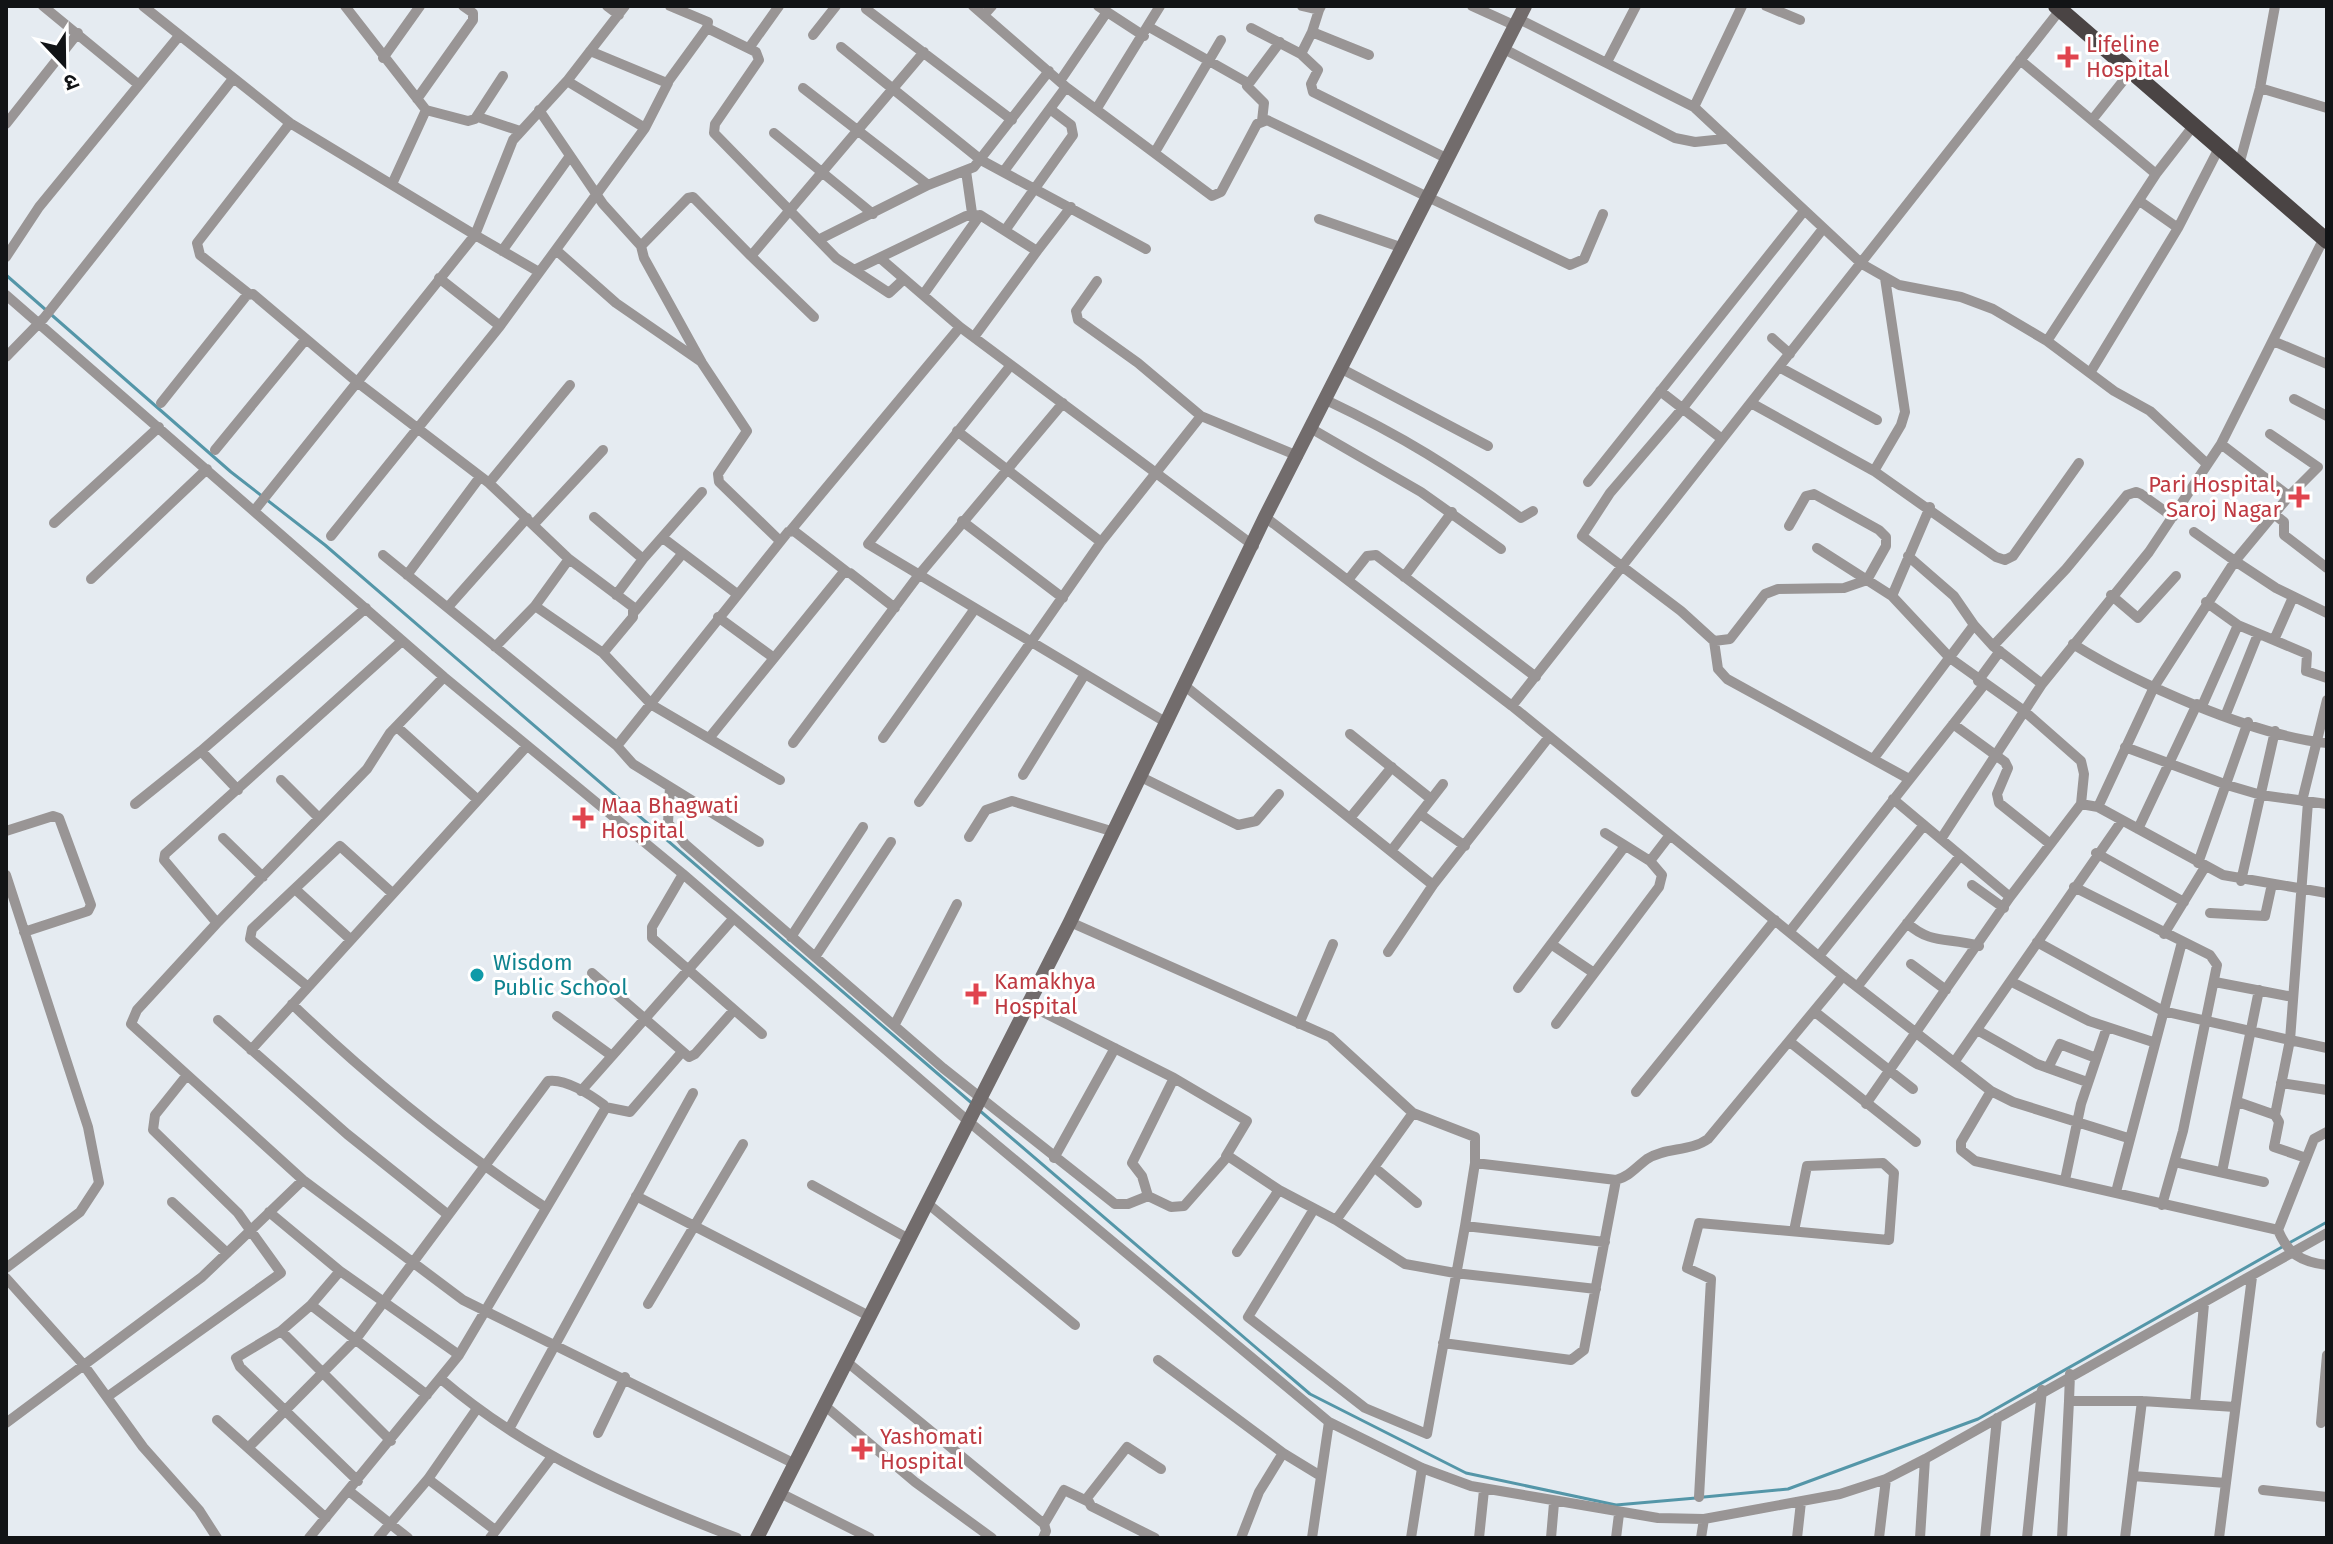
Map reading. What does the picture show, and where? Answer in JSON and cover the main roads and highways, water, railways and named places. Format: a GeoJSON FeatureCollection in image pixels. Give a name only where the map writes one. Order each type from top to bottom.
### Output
{"type":"FeatureCollection","features":[{"type":"Feature","properties":{"kind":"highway"},"geometry":{"type":"LineString","coordinates":[[2058,8],[2326,239]]}},
{"type":"Feature","properties":{"kind":"main road"},"geometry":{"type":"LineString","coordinates":[[757,1538],[1070,922],[1111,831],[1141,777],[1254,546],[1265,517],[1506,50],[1520,17]]}},
{"type":"Feature","properties":{"kind":"waterway"},"geometry":{"type":"LineString","coordinates":[[6,275],[231,472],[325,545],[974,1105]]}},
{"type":"Feature","properties":{"kind":"waterway"},"geometry":{"type":"LineString","coordinates":[[979,1110],[1310,1394],[1466,1473],[1616,1505],[1696,1498]]}},
{"type":"Feature","properties":{"kind":"waterway"},"geometry":{"type":"LineString","coordinates":[[2289,1243],[2327,1222]]}},
{"type":"Feature","properties":{"kind":"waterway"},"geometry":{"type":"LineString","coordinates":[[1704,1497],[1788,1489],[1978,1419],[2282,1247]]}},
{"type":"Feature","properties":{"kind":"place","name":"Lifeline Hospital"},"geometry":{"type":"Point","coordinates":[2068,57]}},
{"type":"Feature","properties":{"kind":"place","name":"Pari Hospital, Saroj Nagar"},"geometry":{"type":"Point","coordinates":[2299,497]}},
{"type":"Feature","properties":{"kind":"place","name":"Maa Bhagwati Hospital"},"geometry":{"type":"Point","coordinates":[583,818]}},
{"type":"Feature","properties":{"kind":"place","name":"Wisdom Public School"},"geometry":{"type":"Point","coordinates":[477,975]}},
{"type":"Feature","properties":{"kind":"place","name":"Kamakhya Hospital"},"geometry":{"type":"Point","coordinates":[976,994]}},
{"type":"Feature","properties":{"kind":"place","name":"Yashomati Hospital"},"geometry":{"type":"Point","coordinates":[862,1449]}}]}
